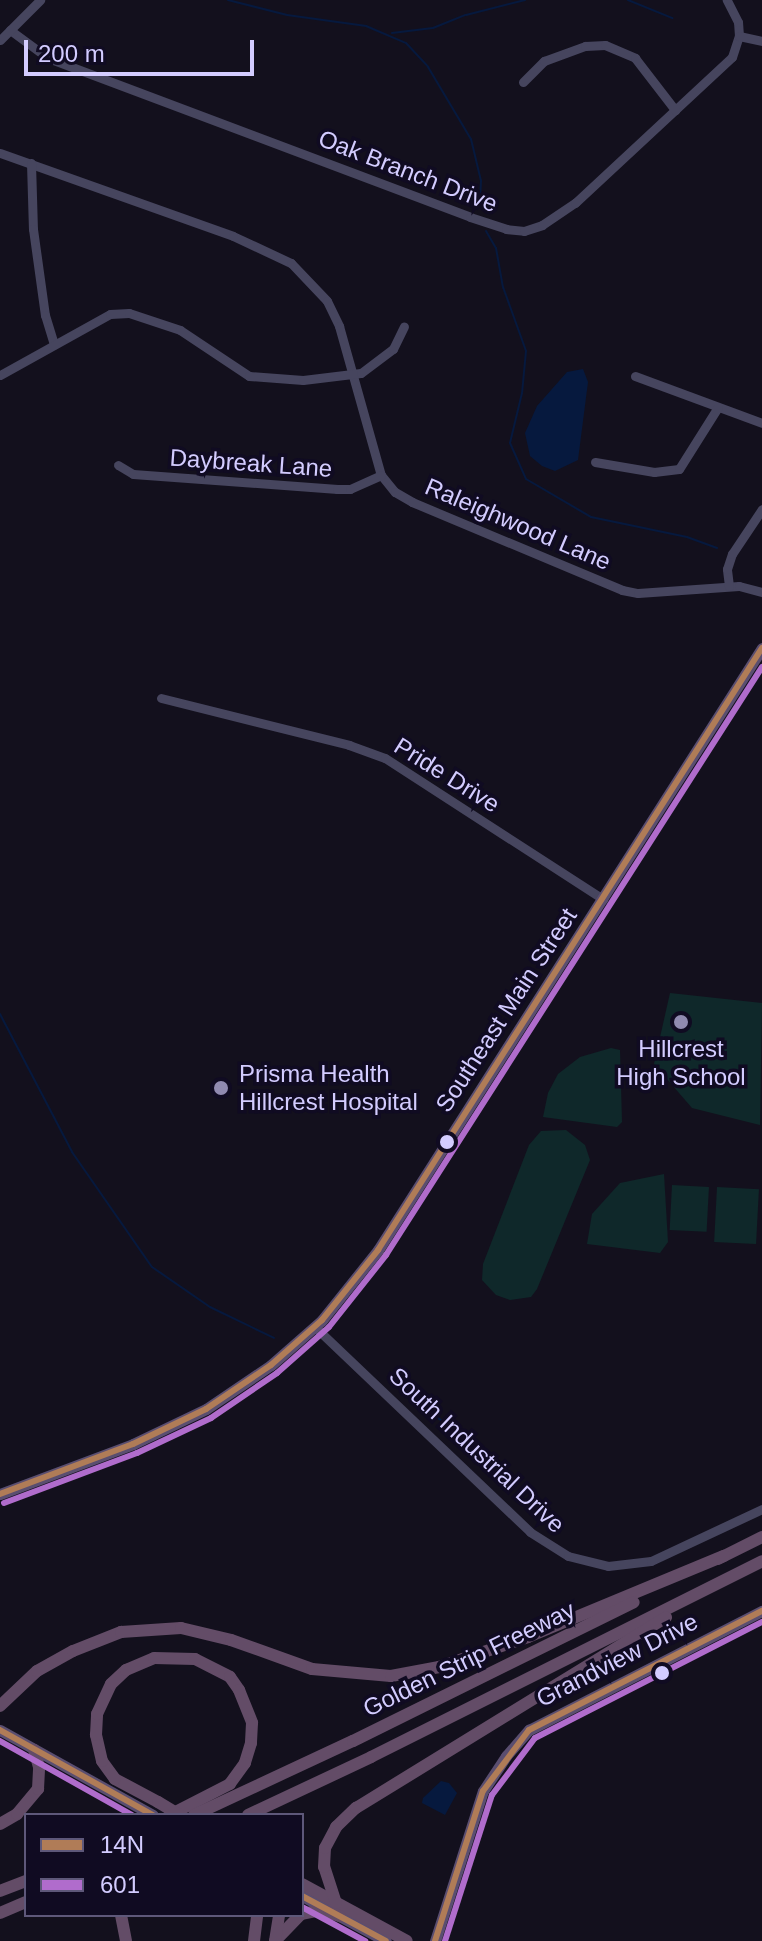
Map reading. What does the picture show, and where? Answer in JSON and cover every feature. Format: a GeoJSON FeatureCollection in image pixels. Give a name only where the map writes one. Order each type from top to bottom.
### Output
{"type":"FeatureCollection","features":[{"type":"Feature","properties":{"kind":"highway","name":"Golden Strip Freeway"},"geometry":{"type":"LineString","coordinates":[[198,1813],[482,1679],[762,1537]]}},
{"type":"Feature","properties":{"kind":"highway"},"geometry":{"type":"LineString","coordinates":[[0,1706],[37,1671],[73,1651],[121,1632],[181,1628],[231,1640],[312,1669],[391,1676],[439,1667],[528,1637],[724,1556]]}},
{"type":"Feature","properties":{"kind":"highway","name":"Golden Strip Freeway"},"geometry":{"type":"LineString","coordinates":[[252,1813],[371,1757],[762,1561]]}},
{"type":"Feature","properties":{"kind":"highway"},"geometry":{"type":"LineString","coordinates":[[338,1910],[324,1867],[325,1848],[336,1827],[356,1808],[731,1576]]}},
{"type":"Feature","properties":{"kind":"highway"},"geometry":{"type":"LineString","coordinates":[[155,1809],[115,1779],[102,1761],[96,1735],[97,1714],[111,1684],[126,1670],[154,1658],[195,1659],[230,1677],[239,1690],[252,1723],[251,1743],[245,1763],[230,1784],[174,1813]]}},
{"type":"Feature","properties":{"kind":"highway"},"geometry":{"type":"LineString","coordinates":[[0,1824],[17,1814],[38,1789],[34,1750]]}},
{"type":"Feature","properties":{"kind":"highway"},"geometry":{"type":"LineString","coordinates":[[0,1891],[24,1882]]}},
{"type":"Feature","properties":{"kind":"highway"},"geometry":{"type":"LineString","coordinates":[[304,1885],[338,1910],[407,1941]]}},
{"type":"Feature","properties":{"kind":"highway"},"geometry":{"type":"LineString","coordinates":[[0,1913],[24,1903]]}},
{"type":"Feature","properties":{"kind":"highway"},"geometry":{"type":"LineString","coordinates":[[304,1913],[338,1910]]}},
{"type":"Feature","properties":{"kind":"highway"},"geometry":{"type":"LineString","coordinates":[[121,1917],[126,1941]]}},
{"type":"Feature","properties":{"kind":"highway"},"geometry":{"type":"LineString","coordinates":[[254,1941],[257,1917]]}},
{"type":"Feature","properties":{"kind":"highway"},"geometry":{"type":"LineString","coordinates":[[275,1941],[279,1917]]}},
{"type":"Feature","properties":{"kind":"highway"},"geometry":{"type":"LineString","coordinates":[[275,1941],[298,1917]]}},
{"type":"Feature","properties":{"kind":"main road","name":"Southeast Main Street"},"geometry":{"type":"LineString","coordinates":[[0,1494],[133,1444],[206,1409],[271,1365],[315,1327],[378,1250],[762,648]]}},
{"type":"Feature","properties":{"kind":"main road","name":"Grandview Drive"},"geometry":{"type":"LineString","coordinates":[[435,1941],[483,1791],[506,1756],[529,1730],[762,1611]]}},
{"type":"Feature","properties":{"kind":"main road"},"geometry":{"type":"LineString","coordinates":[[0,1730],[141,1808],[155,1809]]}},
{"type":"Feature","properties":{"kind":"main road"},"geometry":{"type":"LineString","coordinates":[[304,1897],[338,1910],[386,1941]]}},
{"type":"Feature","properties":{"kind":"street"},"geometry":{"type":"LineString","coordinates":[[0,40],[40,0]]}},
{"type":"Feature","properties":{"kind":"street"},"geometry":{"type":"LineString","coordinates":[[727,0],[738,22],[739,36],[762,41]]}},
{"type":"Feature","properties":{"kind":"street","name":"Oak Branch Drive"},"geometry":{"type":"LineString","coordinates":[[10,30],[48,58],[506,229],[524,231],[542,225],[575,203],[732,57],[739,36]]}},
{"type":"Feature","properties":{"kind":"street"},"geometry":{"type":"LineString","coordinates":[[523,82],[544,61],[585,46],[605,45],[635,58],[675,110]]}},
{"type":"Feature","properties":{"kind":"street"},"geometry":{"type":"LineString","coordinates":[[0,153],[233,236],[291,263],[327,301],[339,326],[381,475]]}},
{"type":"Feature","properties":{"kind":"street"},"geometry":{"type":"LineString","coordinates":[[31,163],[33,229],[45,315],[54,345]]}},
{"type":"Feature","properties":{"kind":"street"},"geometry":{"type":"LineString","coordinates":[[0,375],[110,314],[129,313],[180,330],[249,376],[303,380],[353,375],[393,349],[404,326]]}},
{"type":"Feature","properties":{"kind":"street"},"geometry":{"type":"LineString","coordinates":[[635,376],[762,423]]}},
{"type":"Feature","properties":{"kind":"street"},"geometry":{"type":"LineString","coordinates":[[595,462],[654,472],[679,469],[718,407]]}},
{"type":"Feature","properties":{"kind":"street","name":"Daybreak Lane"},"geometry":{"type":"LineString","coordinates":[[118,465],[133,474],[337,489],[350,489],[381,475]]}},
{"type":"Feature","properties":{"kind":"street","name":"Raleighwood Lane"},"geometry":{"type":"LineString","coordinates":[[381,475],[395,492],[412,502],[622,590],[638,593],[729,586],[762,592]]}},
{"type":"Feature","properties":{"kind":"street"},"geometry":{"type":"LineString","coordinates":[[729,586],[727,569],[732,554],[762,509]]}},
{"type":"Feature","properties":{"kind":"street","name":"Pride Drive"},"geometry":{"type":"LineString","coordinates":[[161,698],[300,732],[385,758],[421,778],[603,899]]}},
{"type":"Feature","properties":{"kind":"street","name":"South Industrial Drive"},"geometry":{"type":"LineString","coordinates":[[315,1327],[530,1532],[568,1556],[608,1566],[651,1561],[762,1509]]}},
{"type":"Feature","properties":{"kind":"green space"},"geometry":{"type":"Polygon","coordinates":[[[670,993],[762,1003],[760,1125],[692,1108],[654,1064],[670,993]]]}},
{"type":"Feature","properties":{"kind":"green space"},"geometry":{"type":"Polygon","coordinates":[[[611,1048],[620,1050],[622,1122],[617,1127],[543,1117],[548,1093],[558,1074],[580,1057],[611,1048]]]}},
{"type":"Feature","properties":{"kind":"green space"},"geometry":{"type":"Polygon","coordinates":[[[566,1130],[585,1145],[590,1160],[537,1289],[531,1297],[510,1300],[496,1295],[482,1280],[483,1264],[529,1145],[541,1131],[566,1130]]]}},
{"type":"Feature","properties":{"kind":"green space"},"geometry":{"type":"Polygon","coordinates":[[[664,1174],[668,1242],[660,1253],[587,1244],[592,1214],[620,1183],[664,1174]]]}},
{"type":"Feature","properties":{"kind":"green space"},"geometry":{"type":"Polygon","coordinates":[[[672,1185],[709,1187],[707,1232],[670,1230],[672,1185]]]}},
{"type":"Feature","properties":{"kind":"green space"},"geometry":{"type":"Polygon","coordinates":[[[717,1187],[759,1189],[756,1244],[714,1242],[717,1187]]]}},
{"type":"Feature","properties":{"kind":"water"},"geometry":{"type":"Polygon","coordinates":[[[583,369],[588,382],[578,460],[555,471],[542,466],[530,456],[525,433],[537,406],[567,372],[583,369]]]}},
{"type":"Feature","properties":{"kind":"water"},"geometry":{"type":"Polygon","coordinates":[[[441,1781],[449,1783],[457,1793],[445,1815],[422,1803],[423,1798],[441,1781]]]}},
{"type":"Feature","properties":{"kind":"waterway"},"geometry":{"type":"LineString","coordinates":[[228,0],[287,15],[366,26],[406,43],[428,67],[471,139],[481,181],[480,198]]}},
{"type":"Feature","properties":{"kind":"waterway"},"geometry":{"type":"LineString","coordinates":[[392,33],[433,28],[466,15],[525,0]]}},
{"type":"Feature","properties":{"kind":"waterway"},"geometry":{"type":"LineString","coordinates":[[628,0],[672,18]]}},
{"type":"Feature","properties":{"kind":"waterway"},"geometry":{"type":"LineString","coordinates":[[486,231],[496,248],[503,287],[526,351],[522,393],[510,443],[526,479],[591,517],[687,537],[717,548]]}},
{"type":"Feature","properties":{"kind":"waterway"},"geometry":{"type":"LineString","coordinates":[[0,1014],[72,1152],[152,1267],[210,1307],[274,1338]]}},
{"type":"Feature","properties":{"kind":"waterway"},"geometry":{"type":"LineString","coordinates":[[403,1392],[465,1438]]}},
{"type":"Feature","properties":{"kind":"transit line","name":"14N"},"geometry":{"type":"LineString","coordinates":[[0,1494],[133,1444],[206,1409],[271,1365],[322,1320],[378,1250],[762,648]]}},
{"type":"Feature","properties":{"kind":"transit line","name":"601"},"geometry":{"type":"LineString","coordinates":[[4,1503],[137,1453],[211,1418],[277,1373],[329,1327],[386,1255],[762,667]]}},
{"type":"Feature","properties":{"kind":"transit line","name":"14N"},"geometry":{"type":"LineString","coordinates":[[435,1941],[483,1791],[529,1730],[762,1611]]}},
{"type":"Feature","properties":{"kind":"transit line","name":"601"},"geometry":{"type":"LineString","coordinates":[[445,1941],[492,1795],[535,1738],[762,1622]]}},
{"type":"Feature","properties":{"kind":"transit line","name":"14N"},"geometry":{"type":"LineString","coordinates":[[0,1730],[149,1813]]}},
{"type":"Feature","properties":{"kind":"transit line","name":"601"},"geometry":{"type":"LineString","coordinates":[[0,1741],[128,1813]]}},
{"type":"Feature","properties":{"kind":"transit line","name":"14N"},"geometry":{"type":"LineString","coordinates":[[304,1897],[386,1941]]}},
{"type":"Feature","properties":{"kind":"transit line","name":"601"},"geometry":{"type":"LineString","coordinates":[[304,1908],[365,1941]]}},
{"type":"Feature","properties":{"kind":"place","name":"Hillcrest High School"},"geometry":{"type":"Point","coordinates":[681,1022]}},
{"type":"Feature","properties":{"kind":"place","name":"Prisma Health Hillcrest Hospital"},"geometry":{"type":"Point","coordinates":[221,1088]}}]}
